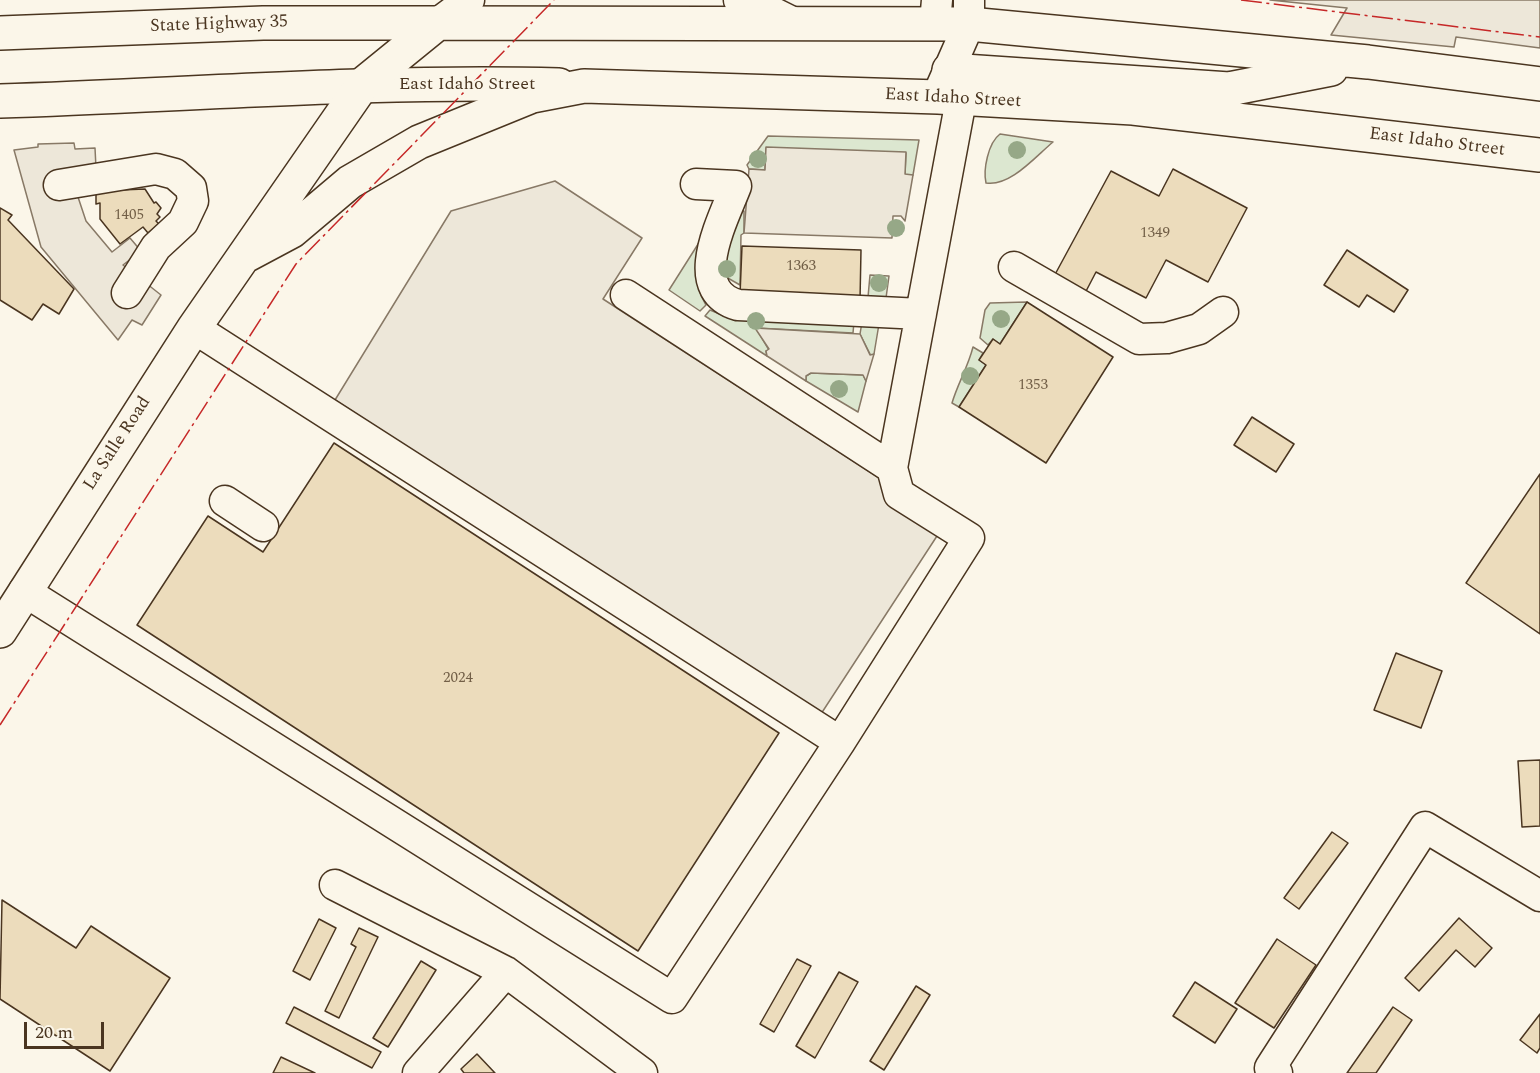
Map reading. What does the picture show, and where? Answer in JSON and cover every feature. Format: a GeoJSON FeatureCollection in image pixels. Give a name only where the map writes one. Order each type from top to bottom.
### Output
{"type":"FeatureCollection","features":[{"type":"Feature","properties":{"kind":"main road"},"geometry":{"type":"LineString","coordinates":[[521,0],[558,25]]}},
{"type":"Feature","properties":{"kind":"main road"},"geometry":{"type":"LineString","coordinates":[[439,12],[558,25],[792,22],[936,11],[969,12],[1540,84]]}},
{"type":"Feature","properties":{"kind":"main road","name":"State Highway 35"},"geometry":{"type":"LineString","coordinates":[[0,33],[263,23],[439,12]]}},
{"type":"Feature","properties":{"kind":"main road","name":"La Salle Road"},"geometry":{"type":"LineString","coordinates":[[0,631],[194,328],[363,84],[439,12]]}},
{"type":"Feature","properties":{"kind":"main road"},"geometry":{"type":"LineString","coordinates":[[949,89],[1229,89],[1368,62]]}},
{"type":"Feature","properties":{"kind":"main road"},"geometry":{"type":"LineString","coordinates":[[0,101],[181,95],[363,84]]}},
{"type":"Feature","properties":{"kind":"main road","name":"East Idaho Street"},"geometry":{"type":"LineString","coordinates":[[363,84],[949,89],[1540,155]]}},
{"type":"Feature","properties":{"kind":"main road"},"geometry":{"type":"LineString","coordinates":[[240,259],[292,231],[350,182],[419,142],[532,96],[563,88],[597,86]]}},
{"type":"Feature","properties":{"kind":"street"},"geometry":{"type":"LineString","coordinates":[[439,12],[469,0]]}},
{"type":"Feature","properties":{"kind":"street"},"geometry":{"type":"LineString","coordinates":[[739,0],[750,1],[792,22]]}},
{"type":"Feature","properties":{"kind":"street"},"geometry":{"type":"LineString","coordinates":[[24,591],[672,998],[840,742],[969,538],[899,494],[892,468],[921,314],[949,89],[969,12]]}},
{"type":"Feature","properties":{"kind":"street"},"geometry":{"type":"LineString","coordinates":[[59,185],[156,169],[175,174],[191,188],[193,201],[183,222],[156,247],[127,293]]}},
{"type":"Feature","properties":{"kind":"street"},"geometry":{"type":"LineString","coordinates":[[696,184],[736,186],[711,258],[712,286],[718,297],[726,302],[738,305],[921,314]]}},
{"type":"Feature","properties":{"kind":"street"},"geometry":{"type":"LineString","coordinates":[[1014,267],[1139,339],[1167,338],[1199,329],[1223,312]]}},
{"type":"Feature","properties":{"kind":"street"},"geometry":{"type":"LineString","coordinates":[[626,295],[892,468]]}},
{"type":"Feature","properties":{"kind":"street"},"geometry":{"type":"LineString","coordinates":[[194,328],[840,742]]}},
{"type":"Feature","properties":{"kind":"street"},"geometry":{"type":"LineString","coordinates":[[225,501],[263,526]]}},
{"type":"Feature","properties":{"kind":"street"},"geometry":{"type":"LineString","coordinates":[[1277,1073],[1270,1068],[1425,827],[1540,896]]}},
{"type":"Feature","properties":{"kind":"street"},"geometry":{"type":"LineString","coordinates":[[335,885],[506,972],[642,1073]]}},
{"type":"Feature","properties":{"kind":"street"},"geometry":{"type":"LineString","coordinates":[[418,1073],[506,972]]}},
{"type":"Feature","properties":{"kind":"green space"},"geometry":{"type":"Polygon","coordinates":[[[1000,134],[1053,142],[1013,176],[995,183],[986,183],[987,157],[992,144],[1000,134]]]}},
{"type":"Feature","properties":{"kind":"green space"},"geometry":{"type":"Polygon","coordinates":[[[768,136],[919,140],[913,175],[905,175],[906,153],[766,148],[765,170],[749,169],[747,165],[768,136]]]}},
{"type":"Feature","properties":{"kind":"green space"},"geometry":{"type":"Polygon","coordinates":[[[744,211],[740,285],[726,277],[726,230],[736,212],[744,211]]]}},
{"type":"Feature","properties":{"kind":"green space"},"geometry":{"type":"Polygon","coordinates":[[[707,230],[697,268],[698,287],[706,305],[700,311],[669,290],[707,230]]]}},
{"type":"Feature","properties":{"kind":"green space"},"geometry":{"type":"Polygon","coordinates":[[[870,275],[889,276],[886,298],[867,308],[870,275]]]}},
{"type":"Feature","properties":{"kind":"green space"},"geometry":{"type":"Polygon","coordinates":[[[1027,302],[1000,344],[993,339],[988,345],[980,338],[985,310],[990,303],[1027,302]]]}},
{"type":"Feature","properties":{"kind":"green space"},"geometry":{"type":"Polygon","coordinates":[[[710,310],[732,319],[854,322],[853,333],[756,328],[769,350],[766,351],[767,356],[705,316],[710,310]]]}},
{"type":"Feature","properties":{"kind":"green space"},"geometry":{"type":"Polygon","coordinates":[[[862,322],[879,324],[874,354],[871,356],[860,334],[862,322]]]}},
{"type":"Feature","properties":{"kind":"green space"},"geometry":{"type":"Polygon","coordinates":[[[973,347],[983,353],[979,360],[986,365],[959,407],[952,403],[973,347]]]}},
{"type":"Feature","properties":{"kind":"green space"},"geometry":{"type":"Polygon","coordinates":[[[811,373],[863,375],[866,381],[858,412],[806,381],[806,376],[811,373]]]}},
{"type":"Feature","properties":{"kind":"shaded area"},"geometry":{"type":"Polygon","coordinates":[[[1270,0],[1540,0],[1540,48],[1456,37],[1454,47],[1331,35],[1347,8],[1270,0]]]}},
{"type":"Feature","properties":{"kind":"shaded area"},"geometry":{"type":"Polygon","coordinates":[[[74,143],[75,149],[95,148],[96,168],[76,191],[86,221],[112,252],[130,238],[141,251],[123,265],[161,295],[142,325],[132,320],[118,340],[41,247],[14,150],[38,147],[38,144],[74,143]]]}},
{"type":"Feature","properties":{"kind":"shaded area"},"geometry":{"type":"Polygon","coordinates":[[[766,147],[906,152],[905,174],[913,175],[905,221],[901,216],[893,216],[892,238],[744,233],[749,169],[765,170],[766,147]]]}},
{"type":"Feature","properties":{"kind":"shaded area"},"geometry":{"type":"Polygon","coordinates":[[[555,181],[642,238],[603,299],[887,483],[937,536],[819,717],[335,400],[451,211],[555,181]]]}},
{"type":"Feature","properties":{"kind":"shaded area"},"geometry":{"type":"Polygon","coordinates":[[[755,328],[860,334],[870,355],[874,354],[866,381],[863,375],[811,373],[806,376],[806,381],[767,356],[766,351],[769,349],[755,328]]]}},
{"type":"Feature","properties":{"kind":"building"},"geometry":{"type":"Polygon","coordinates":[[[1173,169],[1247,208],[1208,282],[1166,260],[1146,298],[1096,272],[1083,297],[1052,280],[1111,171],[1159,196],[1173,169]]]}},
{"type":"Feature","properties":{"kind":"building"},"geometry":{"type":"Polygon","coordinates":[[[145,189],[154,203],[156,202],[161,208],[157,214],[160,217],[156,221],[159,224],[148,233],[143,227],[120,244],[100,219],[100,203],[96,204],[96,191],[145,189]]]}},
{"type":"Feature","properties":{"kind":"building"},"geometry":{"type":"Polygon","coordinates":[[[0,208],[12,215],[8,220],[74,289],[59,314],[43,304],[32,320],[0,300],[0,208]]]}},
{"type":"Feature","properties":{"kind":"building"},"geometry":{"type":"Polygon","coordinates":[[[742,246],[861,250],[860,300],[740,295],[742,246]]]}},
{"type":"Feature","properties":{"kind":"building"},"geometry":{"type":"Polygon","coordinates":[[[1347,250],[1408,290],[1394,312],[1367,295],[1359,307],[1324,285],[1347,250]]]}},
{"type":"Feature","properties":{"kind":"building"},"geometry":{"type":"Polygon","coordinates":[[[1027,302],[1113,357],[1046,463],[959,407],[986,365],[979,360],[993,339],[1000,344],[1027,302]]]}},
{"type":"Feature","properties":{"kind":"building"},"geometry":{"type":"Polygon","coordinates":[[[1252,417],[1294,444],[1276,472],[1234,445],[1252,417]]]}},
{"type":"Feature","properties":{"kind":"building"},"geometry":{"type":"Polygon","coordinates":[[[334,443],[779,733],[638,951],[137,625],[208,516],[263,552],[334,443]]]}},
{"type":"Feature","properties":{"kind":"building"},"geometry":{"type":"Polygon","coordinates":[[[1540,474],[1540,634],[1466,583],[1540,474]]]}},
{"type":"Feature","properties":{"kind":"building"},"geometry":{"type":"Polygon","coordinates":[[[1396,653],[1442,671],[1421,728],[1374,710],[1396,653]]]}},
{"type":"Feature","properties":{"kind":"building"},"geometry":{"type":"Polygon","coordinates":[[[1540,760],[1540,826],[1522,827],[1518,761],[1540,760]]]}},
{"type":"Feature","properties":{"kind":"building"},"geometry":{"type":"Polygon","coordinates":[[[1332,832],[1348,843],[1299,909],[1284,898],[1332,832]]]}},
{"type":"Feature","properties":{"kind":"building"},"geometry":{"type":"Polygon","coordinates":[[[2,900],[76,948],[91,926],[170,978],[110,1071],[0,999],[2,900]]]}},
{"type":"Feature","properties":{"kind":"building"},"geometry":{"type":"Polygon","coordinates":[[[1459,918],[1492,948],[1475,967],[1456,950],[1419,991],[1405,978],[1459,918]]]}},
{"type":"Feature","properties":{"kind":"building"},"geometry":{"type":"Polygon","coordinates":[[[319,919],[336,928],[310,980],[293,971],[319,919]]]}},
{"type":"Feature","properties":{"kind":"building"},"geometry":{"type":"Polygon","coordinates":[[[359,928],[378,937],[339,1018],[325,1011],[356,947],[351,944],[359,928]]]}},
{"type":"Feature","properties":{"kind":"building"},"geometry":{"type":"Polygon","coordinates":[[[1277,939],[1316,965],[1274,1028],[1235,1003],[1277,939]]]}},
{"type":"Feature","properties":{"kind":"building"},"geometry":{"type":"Polygon","coordinates":[[[797,959],[811,966],[774,1032],[760,1024],[797,959]]]}},
{"type":"Feature","properties":{"kind":"building"},"geometry":{"type":"Polygon","coordinates":[[[421,961],[436,970],[388,1047],[373,1038],[421,961]]]}},
{"type":"Feature","properties":{"kind":"building"},"geometry":{"type":"Polygon","coordinates":[[[839,972],[858,982],[815,1058],[796,1046],[839,972]]]}},
{"type":"Feature","properties":{"kind":"building"},"geometry":{"type":"Polygon","coordinates":[[[1195,982],[1237,1009],[1215,1043],[1173,1016],[1195,982]]]}},
{"type":"Feature","properties":{"kind":"building"},"geometry":{"type":"Polygon","coordinates":[[[916,986],[930,995],[884,1070],[870,1061],[916,986]]]}},
{"type":"Feature","properties":{"kind":"building"},"geometry":{"type":"Polygon","coordinates":[[[294,1007],[381,1052],[372,1068],[286,1023],[294,1007]]]}},
{"type":"Feature","properties":{"kind":"building"},"geometry":{"type":"Polygon","coordinates":[[[1393,1007],[1412,1020],[1376,1073],[1347,1073],[1393,1007]]]}},
{"type":"Feature","properties":{"kind":"building"},"geometry":{"type":"Polygon","coordinates":[[[1540,1014],[1540,1048],[1537,1053],[1520,1040],[1540,1014]]]}},
{"type":"Feature","properties":{"kind":"building"},"geometry":{"type":"Polygon","coordinates":[[[477,1054],[495,1073],[464,1073],[461,1069],[477,1054]]]}},
{"type":"Feature","properties":{"kind":"building"},"geometry":{"type":"Polygon","coordinates":[[[281,1057],[315,1073],[273,1073],[281,1057]]]}},
{"type":"Feature","properties":{"kind":"power"},"geometry":{"type":"LineString","coordinates":[[0,725],[296,264],[554,0]]}},
{"type":"Feature","properties":{"kind":"power"},"geometry":{"type":"LineString","coordinates":[[1241,0],[1540,37]]}}]}
